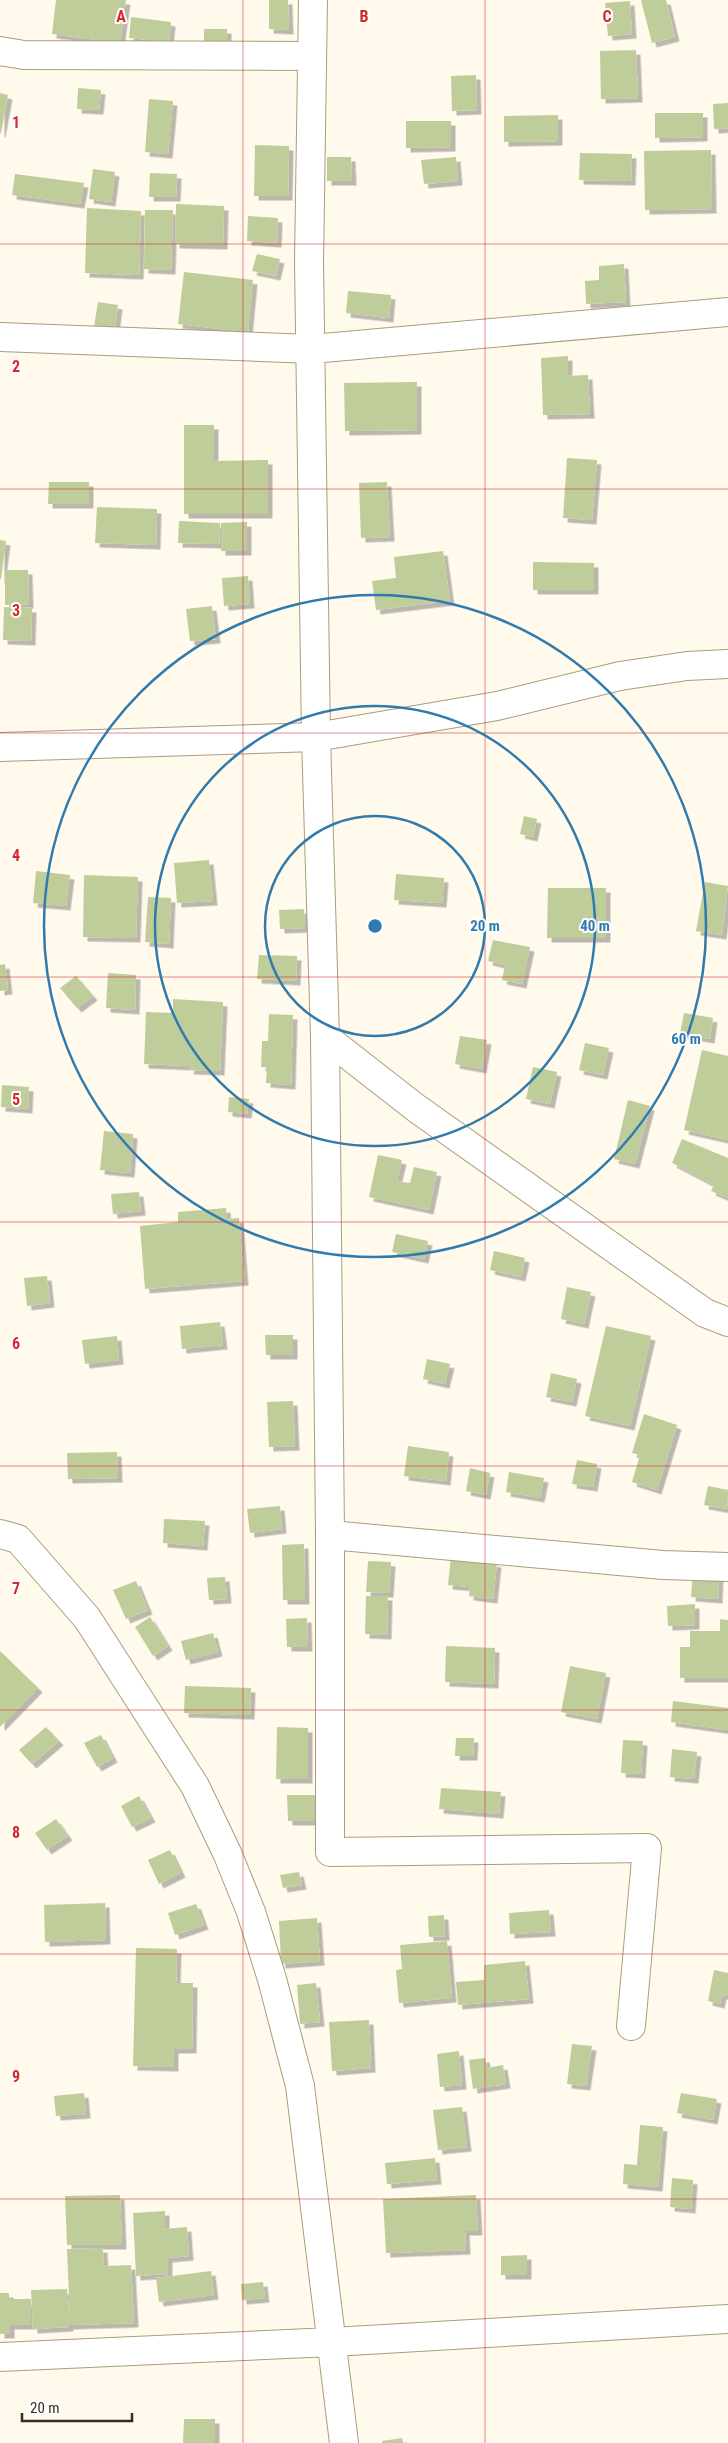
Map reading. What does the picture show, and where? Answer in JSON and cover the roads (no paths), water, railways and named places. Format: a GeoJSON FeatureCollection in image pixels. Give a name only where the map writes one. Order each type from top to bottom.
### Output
{"type":"FeatureCollection","features":[{"type":"Feature","properties":{"kind":"street"},"geometry":{"type":"LineString","coordinates":[[313,0],[309,264],[312,349],[316,737],[325,1037],[330,1535],[330,1852],[647,1848],[631,2026]]}},
{"type":"Feature","properties":{"kind":"street"},"geometry":{"type":"LineString","coordinates":[[0,51],[24,55],[311,56]]}},
{"type":"Feature","properties":{"kind":"street"},"geometry":{"type":"LineString","coordinates":[[0,337],[312,349],[728,312]]}},
{"type":"Feature","properties":{"kind":"street"},"geometry":{"type":"LineString","coordinates":[[0,747],[316,737],[497,706],[620,676],[687,666],[728,664]]}},
{"type":"Feature","properties":{"kind":"street"},"geometry":{"type":"LineString","coordinates":[[325,1037],[416,1108],[624,1256],[704,1312],[728,1322]]}},
{"type":"Feature","properties":{"kind":"street"},"geometry":{"type":"LineString","coordinates":[[0,1534],[18,1539],[87,1618],[195,1786],[228,1855],[251,1912],[272,1979],[300,2086],[344,2443]]}},
{"type":"Feature","properties":{"kind":"street"},"geometry":{"type":"LineString","coordinates":[[330,1535],[663,1565],[728,1567]]}},
{"type":"Feature","properties":{"kind":"street"},"geometry":{"type":"LineString","coordinates":[[0,2357],[332,2342],[728,2319]]}}]}
